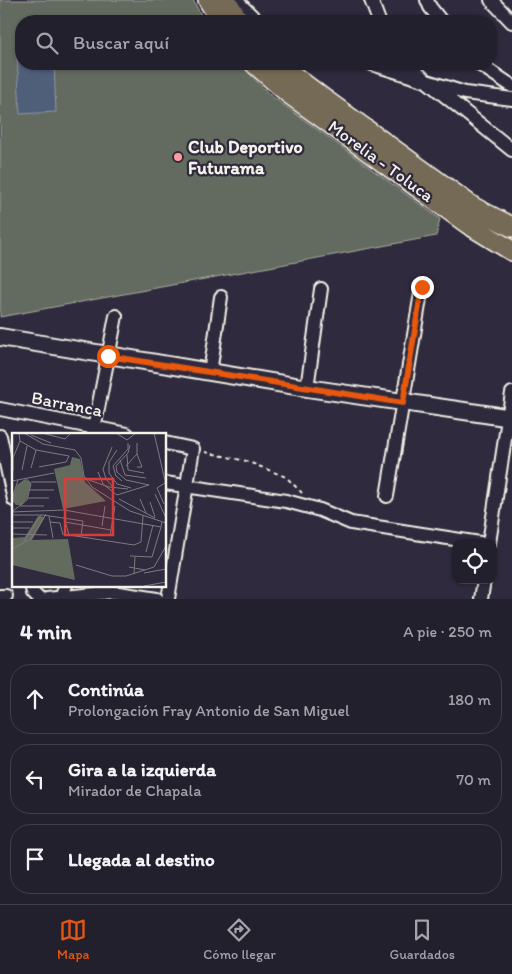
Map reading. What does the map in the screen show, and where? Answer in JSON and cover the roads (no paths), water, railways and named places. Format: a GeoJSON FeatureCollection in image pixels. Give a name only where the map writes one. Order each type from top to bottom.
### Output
{"type":"FeatureCollection","features":[{"type":"Feature","properties":{"kind":"main road"},"geometry":{"type":"LineString","coordinates":[[208,0],[217,15]]}},
{"type":"Feature","properties":{"kind":"main road"},"geometry":{"type":"LineString","coordinates":[[226,0],[236,15]]}},
{"type":"Feature","properties":{"kind":"main road","name":"Morelia - Toluca"},"geometry":{"type":"LineString","coordinates":[[261,70],[288,93],[468,224],[512,251]]}},
{"type":"Feature","properties":{"kind":"main road"},"geometry":{"type":"LineString","coordinates":[[286,70],[474,207],[512,227]]}},
{"type":"Feature","properties":{"kind":"street"},"geometry":{"type":"LineString","coordinates":[[236,0],[251,15]]}},
{"type":"Feature","properties":{"kind":"street"},"geometry":{"type":"LineString","coordinates":[[358,0],[372,3],[377,15]]}},
{"type":"Feature","properties":{"kind":"street"},"geometry":{"type":"LineString","coordinates":[[427,0],[436,15]]}},
{"type":"Feature","properties":{"kind":"street"},"geometry":{"type":"LineString","coordinates":[[491,0],[512,22]]}},
{"type":"Feature","properties":{"kind":"street"},"geometry":{"type":"LineString","coordinates":[[394,70],[466,92],[512,99]]}},
{"type":"Feature","properties":{"kind":"street"},"geometry":{"type":"LineString","coordinates":[[415,70],[512,150]]}},
{"type":"Feature","properties":{"kind":"street"},"geometry":{"type":"LineString","coordinates":[[488,70],[507,83],[499,98]]}},
{"type":"Feature","properties":{"kind":"street"},"geometry":{"type":"LineString","coordinates":[[388,496],[422,287]]}},
{"type":"Feature","properties":{"kind":"street"},"geometry":{"type":"LineString","coordinates":[[307,388],[322,289]]}},
{"type":"Feature","properties":{"kind":"street"},"geometry":{"type":"LineString","coordinates":[[210,373],[221,297]]}},
{"type":"Feature","properties":{"kind":"street"},"geometry":{"type":"LineString","coordinates":[[94,430],[116,316]]}},
{"type":"Feature","properties":{"kind":"street"},"geometry":{"type":"LineString","coordinates":[[0,337],[210,373],[510,418]]}},
{"type":"Feature","properties":{"kind":"street"},"geometry":{"type":"LineString","coordinates":[[490,539],[510,418],[512,394]]}},
{"type":"Feature","properties":{"kind":"street","name":"Barranca"},"geometry":{"type":"LineString","coordinates":[[0,409],[94,430],[119,433]]}},
{"type":"Feature","properties":{"kind":"street"},"geometry":{"type":"LineString","coordinates":[[0,436],[9,459],[12,484]]}},
{"type":"Feature","properties":{"kind":"street"},"geometry":{"type":"LineString","coordinates":[[166,443],[193,450],[168,599]]}},
{"type":"Feature","properties":{"kind":"street"},"geometry":{"type":"LineString","coordinates":[[166,483],[286,501],[320,510],[351,523],[454,539]]}},
{"type":"Feature","properties":{"kind":"street"},"geometry":{"type":"LineString","coordinates":[[481,599],[483,584]]}},
{"type":"Feature","properties":{"kind":"street"},"geometry":{"type":"LineString","coordinates":[[31,586],[32,593],[39,599]]}},
{"type":"Feature","properties":{"kind":"street"},"geometry":{"type":"LineString","coordinates":[[47,599],[112,592],[157,599]]}},
{"type":"Feature","properties":{"kind":"water"},"geometry":{"type":"Polygon","coordinates":[[[18,70],[54,70],[56,112],[20,114],[18,70]]]}},
{"type":"Feature","properties":{"kind":"place","name":"Club Deportivo Futurama"},"geometry":{"type":"Point","coordinates":[178,157]}}]}
